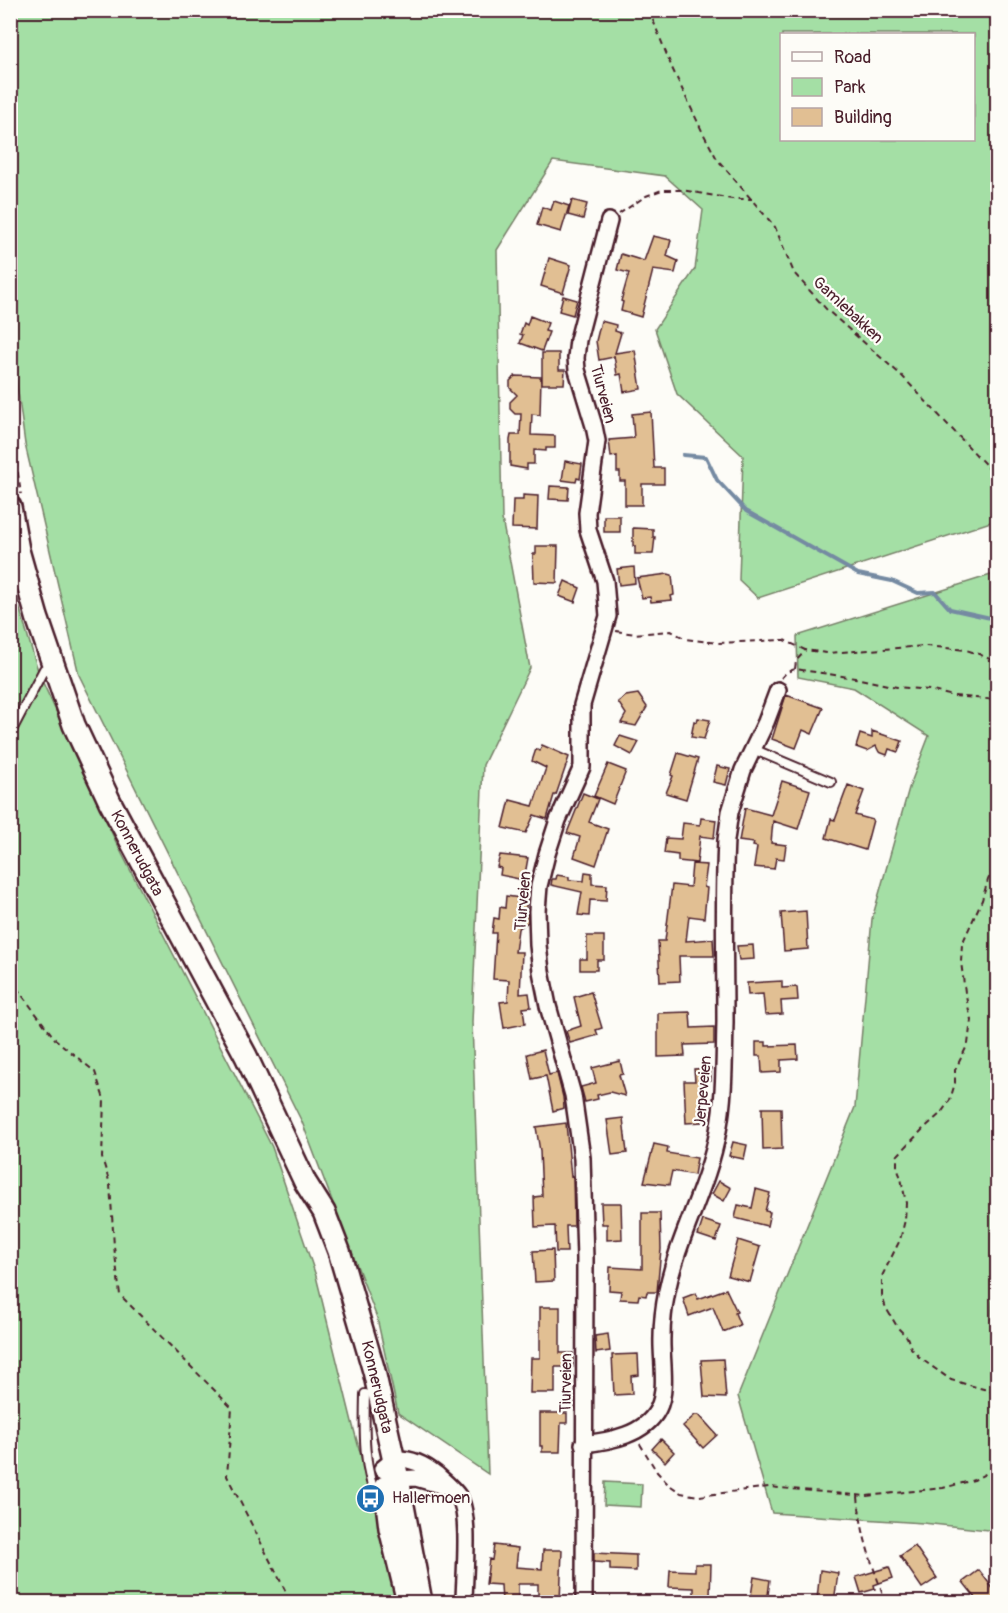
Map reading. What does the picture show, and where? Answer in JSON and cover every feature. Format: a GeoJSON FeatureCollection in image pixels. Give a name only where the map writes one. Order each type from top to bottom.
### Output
{"type":"FeatureCollection","features":[{"type":"Feature","properties":{"kind":"main road","name":"Konnerudgata"},"geometry":{"type":"LineString","coordinates":[[10,507],[18,550],[52,665],[90,763],[195,965],[246,1056],[305,1182],[324,1212],[351,1288],[374,1371],[391,1469],[422,1602]]}},
{"type":"Feature","properties":{"kind":"main road","name":"Konnerudgata"},"geometry":{"type":"LineString","coordinates":[[305,1182],[365,1394],[391,1469],[390,1527],[408,1602]]}},
{"type":"Feature","properties":{"kind":"street","name":"Tiurveien"},"geometry":{"type":"LineString","coordinates":[[584,1602],[585,1259],[582,1158],[573,1095],[548,1006],[541,971],[537,911],[539,886],[546,854],[558,820],[582,767],[582,705],[605,628],[608,608],[602,573],[591,545],[587,513],[597,441],[577,370],[576,358],[578,340],[609,221]]}},
{"type":"Feature","properties":{"kind":"street","name":"Jerpeveien"},"geometry":{"type":"LineString","coordinates":[[583,1444],[604,1442],[644,1427],[658,1410],[662,1398],[662,1335],[667,1290],[677,1256],[707,1176],[719,1131],[724,1064],[726,840],[736,788],[778,690]]}},
{"type":"Feature","properties":{"kind":"street"},"geometry":{"type":"LineString","coordinates":[[391,1469],[450,1488],[459,1497],[465,1515],[464,1602]]}},
{"type":"Feature","properties":{"kind":"lane"},"geometry":{"type":"LineString","coordinates":[[10,734],[44,669],[52,665]]}},
{"type":"Feature","properties":{"kind":"lane"},"geometry":{"type":"LineString","coordinates":[[753,749],[831,782]]}},
{"type":"Feature","properties":{"kind":"lane"},"geometry":{"type":"LineString","coordinates":[[365,1394],[364,1427],[367,1459],[375,1494],[390,1527]]}},
{"type":"Feature","properties":{"kind":"path","name":"Gamlebakken"},"geometry":{"type":"LineString","coordinates":[[649,10],[672,68],[717,159],[775,227],[794,273],[827,310],[902,376],[998,478]]}},
{"type":"Feature","properties":{"kind":"path"},"geometry":{"type":"LineString","coordinates":[[609,221],[646,196],[662,190],[682,190],[732,199],[752,200]]}},
{"type":"Feature","properties":{"kind":"path"},"geometry":{"type":"LineString","coordinates":[[605,628],[635,634],[671,631],[686,639],[718,643],[784,640],[805,650],[827,653],[926,646],[966,650],[998,663]]}},
{"type":"Feature","properties":{"kind":"path"},"geometry":{"type":"LineString","coordinates":[[805,650],[796,660],[795,669],[897,687],[929,690],[953,696],[998,699]]}},
{"type":"Feature","properties":{"kind":"path"},"geometry":{"type":"LineString","coordinates":[[998,858],[962,944],[961,962],[971,1020],[968,1044],[955,1070],[955,1083],[950,1100],[941,1113],[897,1156],[897,1168],[906,1203],[905,1220],[900,1240],[882,1276],[880,1286],[885,1308],[920,1358],[951,1380],[998,1393]]}},
{"type":"Feature","properties":{"kind":"path"},"geometry":{"type":"LineString","coordinates":[[10,979],[55,1039],[95,1072],[104,1099],[102,1158],[110,1184],[120,1295],[232,1408],[227,1476],[285,1590],[287,1602]]}},
{"type":"Feature","properties":{"kind":"path"},"geometry":{"type":"LineString","coordinates":[[633,1432],[668,1484],[681,1493],[699,1496],[769,1486],[858,1496],[943,1488],[974,1480],[998,1467]]}},
{"type":"Feature","properties":{"kind":"path"},"geometry":{"type":"LineString","coordinates":[[858,1496],[864,1542],[886,1602]]}},
{"type":"Feature","properties":{"kind":"green space"},"geometry":{"type":"Polygon","coordinates":[[[10,11],[997,11],[997,520],[758,598],[739,580],[743,456],[677,394],[655,329],[695,269],[703,210],[665,176],[553,161],[497,250],[502,519],[530,668],[483,765],[472,1022],[488,1474],[398,1413],[377,1318],[302,1122],[79,675],[25,444],[11,340],[10,11]]]}},
{"type":"Feature","properties":{"kind":"green space"},"geometry":{"type":"Polygon","coordinates":[[[997,573],[998,1225],[991,1320],[998,1321],[997,1531],[923,1523],[772,1513],[738,1396],[855,1107],[872,919],[909,788],[929,736],[854,688],[798,677],[797,636],[997,573]]]}},
{"type":"Feature","properties":{"kind":"green space"},"geometry":{"type":"Polygon","coordinates":[[[10,576],[39,674],[116,842],[272,1147],[316,1276],[400,1602],[11,1602],[10,576]]]}},
{"type":"Feature","properties":{"kind":"green space"},"geometry":{"type":"Polygon","coordinates":[[[605,1482],[642,1484],[641,1507],[604,1505],[605,1482]]]}},
{"type":"Feature","properties":{"kind":"building"},"geometry":{"type":"Polygon","coordinates":[[[572,200],[587,204],[583,219],[568,215],[572,200]]]}},
{"type":"Feature","properties":{"kind":"building"},"geometry":{"type":"Polygon","coordinates":[[[554,201],[569,206],[561,232],[537,225],[542,207],[551,210],[554,201]]]}},
{"type":"Feature","properties":{"kind":"building"},"geometry":{"type":"Polygon","coordinates":[[[653,236],[671,240],[667,256],[678,261],[675,273],[653,270],[641,317],[621,311],[623,302],[621,301],[629,273],[617,270],[621,254],[644,261],[653,236]]]}},
{"type":"Feature","properties":{"kind":"building"},"geometry":{"type":"Polygon","coordinates":[[[549,258],[571,265],[563,293],[541,286],[549,258]]]}},
{"type":"Feature","properties":{"kind":"building"},"geometry":{"type":"Polygon","coordinates":[[[563,296],[577,300],[573,315],[559,311],[563,296]]]}},
{"type":"Feature","properties":{"kind":"building"},"geometry":{"type":"Polygon","coordinates":[[[530,316],[548,323],[545,331],[549,332],[542,351],[520,343],[524,323],[527,325],[530,316]]]}},
{"type":"Feature","properties":{"kind":"building"},"geometry":{"type":"Polygon","coordinates":[[[601,321],[616,325],[615,331],[621,333],[615,353],[635,350],[641,389],[624,392],[621,374],[617,375],[614,355],[614,357],[599,360],[596,341],[601,321]]]}},
{"type":"Feature","properties":{"kind":"building"},"geometry":{"type":"Polygon","coordinates":[[[542,353],[559,353],[559,370],[565,370],[564,384],[542,384],[542,353]]]}},
{"type":"Feature","properties":{"kind":"building"},"geometry":{"type":"Polygon","coordinates":[[[515,376],[541,377],[540,415],[532,414],[531,435],[555,436],[555,448],[546,448],[546,451],[534,450],[534,464],[527,464],[527,469],[510,466],[511,435],[520,435],[521,414],[515,414],[510,409],[510,402],[517,395],[510,388],[510,381],[515,376]]]}},
{"type":"Feature","properties":{"kind":"building"},"geometry":{"type":"Polygon","coordinates":[[[651,412],[654,468],[664,468],[664,484],[642,484],[642,505],[625,505],[625,481],[620,481],[620,472],[617,472],[617,456],[611,457],[609,440],[634,438],[632,414],[651,412]]]}},
{"type":"Feature","properties":{"kind":"building"},"geometry":{"type":"Polygon","coordinates":[[[565,461],[582,464],[580,479],[577,478],[576,482],[562,480],[565,461]]]}},
{"type":"Feature","properties":{"kind":"building"},"geometry":{"type":"Polygon","coordinates":[[[550,486],[569,487],[568,500],[549,499],[550,486]]]}},
{"type":"Feature","properties":{"kind":"building"},"geometry":{"type":"Polygon","coordinates":[[[523,495],[538,496],[537,529],[512,528],[513,500],[523,500],[523,495]]]}},
{"type":"Feature","properties":{"kind":"building"},"geometry":{"type":"Polygon","coordinates":[[[604,516],[620,516],[620,532],[604,532],[604,516]]]}},
{"type":"Feature","properties":{"kind":"building"},"geometry":{"type":"Polygon","coordinates":[[[633,528],[653,529],[653,537],[655,537],[653,554],[635,554],[633,528]]]}},
{"type":"Feature","properties":{"kind":"building"},"geometry":{"type":"Polygon","coordinates":[[[536,546],[558,546],[557,583],[534,582],[533,554],[536,554],[536,546]]]}},
{"type":"Feature","properties":{"kind":"building"},"geometry":{"type":"Polygon","coordinates":[[[634,567],[635,583],[619,585],[617,569],[634,567]]]}},
{"type":"Feature","properties":{"kind":"building"},"geometry":{"type":"Polygon","coordinates":[[[672,575],[674,595],[671,596],[672,600],[651,602],[650,597],[642,598],[637,578],[672,575]]]}},
{"type":"Feature","properties":{"kind":"building"},"geometry":{"type":"Polygon","coordinates":[[[565,581],[580,588],[575,602],[559,596],[565,581]]]}},
{"type":"Feature","properties":{"kind":"building"},"geometry":{"type":"Polygon","coordinates":[[[638,694],[647,707],[636,726],[621,723],[626,714],[618,702],[626,696],[638,694]]]}},
{"type":"Feature","properties":{"kind":"building"},"geometry":{"type":"Polygon","coordinates":[[[786,695],[823,708],[812,734],[803,730],[796,748],[772,739],[786,695]]]}},
{"type":"Feature","properties":{"kind":"building"},"geometry":{"type":"Polygon","coordinates":[[[698,718],[710,720],[704,739],[691,737],[694,721],[697,722],[698,718]]]}},
{"type":"Feature","properties":{"kind":"building"},"geometry":{"type":"Polygon","coordinates":[[[872,731],[902,741],[898,752],[889,749],[887,755],[879,752],[876,746],[867,751],[856,747],[860,734],[872,738],[872,731]]]}},
{"type":"Feature","properties":{"kind":"building"},"geometry":{"type":"Polygon","coordinates":[[[620,736],[639,742],[632,755],[615,746],[620,736]]]}},
{"type":"Feature","properties":{"kind":"building"},"geometry":{"type":"Polygon","coordinates":[[[542,745],[569,757],[547,819],[534,815],[526,833],[503,828],[510,800],[533,806],[546,768],[532,761],[536,749],[540,751],[542,745]]]}},
{"type":"Feature","properties":{"kind":"building"},"geometry":{"type":"Polygon","coordinates":[[[678,753],[698,759],[686,799],[666,793],[673,776],[671,775],[678,753]]]}},
{"type":"Feature","properties":{"kind":"building"},"geometry":{"type":"Polygon","coordinates":[[[608,764],[626,771],[613,804],[594,796],[608,764]]]}},
{"type":"Feature","properties":{"kind":"building"},"geometry":{"type":"Polygon","coordinates":[[[717,766],[730,769],[726,785],[713,782],[717,766]]]}},
{"type":"Feature","properties":{"kind":"building"},"geometry":{"type":"Polygon","coordinates":[[[782,781],[810,790],[798,829],[773,821],[771,843],[786,845],[784,859],[776,858],[774,869],[754,867],[757,847],[753,846],[754,843],[739,841],[745,808],[771,815],[782,781]]]}},
{"type":"Feature","properties":{"kind":"building"},"geometry":{"type":"Polygon","coordinates":[[[848,785],[864,791],[855,815],[873,820],[865,850],[826,838],[831,819],[835,820],[848,785]]]}},
{"type":"Feature","properties":{"kind":"building"},"geometry":{"type":"Polygon","coordinates":[[[583,793],[598,799],[589,822],[608,829],[596,865],[574,857],[580,837],[567,833],[583,793]]]}},
{"type":"Feature","properties":{"kind":"building"},"geometry":{"type":"Polygon","coordinates":[[[701,818],[716,820],[714,838],[700,836],[697,863],[678,861],[678,855],[664,853],[666,838],[681,839],[683,823],[700,825],[701,818]]]}},
{"type":"Feature","properties":{"kind":"building"},"geometry":{"type":"Polygon","coordinates":[[[500,855],[528,858],[524,880],[500,875],[501,868],[497,867],[500,855]]]}},
{"type":"Feature","properties":{"kind":"building"},"geometry":{"type":"Polygon","coordinates":[[[692,864],[707,865],[704,887],[707,888],[704,918],[689,916],[686,941],[713,939],[714,956],[679,956],[680,981],[660,982],[658,941],[665,941],[672,885],[690,887],[692,864]]]}},
{"type":"Feature","properties":{"kind":"building"},"geometry":{"type":"Polygon","coordinates":[[[585,872],[592,873],[592,884],[607,885],[606,901],[590,900],[589,916],[578,915],[582,892],[551,885],[552,879],[556,879],[557,875],[569,877],[569,880],[584,881],[585,872]]]}},
{"type":"Feature","properties":{"kind":"building"},"geometry":{"type":"Polygon","coordinates":[[[506,896],[527,899],[525,913],[528,922],[518,929],[515,952],[522,952],[520,994],[529,993],[531,1007],[523,1008],[525,1024],[504,1028],[500,1002],[508,1001],[509,980],[493,979],[496,933],[492,933],[494,918],[499,919],[500,907],[505,908],[506,896]]]}},
{"type":"Feature","properties":{"kind":"building"},"geometry":{"type":"Polygon","coordinates":[[[806,911],[808,949],[784,951],[781,913],[806,911]]]}},
{"type":"Feature","properties":{"kind":"building"},"geometry":{"type":"Polygon","coordinates":[[[587,936],[604,936],[604,960],[597,960],[597,970],[580,970],[580,959],[587,959],[587,936]]]}},
{"type":"Feature","properties":{"kind":"building"},"geometry":{"type":"Polygon","coordinates":[[[753,945],[754,959],[739,960],[737,946],[753,945]]]}},
{"type":"Feature","properties":{"kind":"building"},"geometry":{"type":"Polygon","coordinates":[[[782,981],[782,988],[797,987],[798,1000],[781,1001],[782,1014],[765,1015],[763,994],[748,995],[747,983],[782,981]]]}},
{"type":"Feature","properties":{"kind":"building"},"geometry":{"type":"Polygon","coordinates":[[[591,992],[602,1028],[596,1030],[598,1035],[570,1043],[566,1031],[581,1026],[574,997],[591,992]]]}},
{"type":"Feature","properties":{"kind":"building"},"geometry":{"type":"Polygon","coordinates":[[[690,1012],[691,1028],[714,1027],[714,1044],[684,1045],[685,1056],[658,1057],[658,1013],[690,1012]]]}},
{"type":"Feature","properties":{"kind":"building"},"geometry":{"type":"Polygon","coordinates":[[[756,1042],[766,1042],[766,1046],[797,1045],[798,1059],[781,1060],[781,1072],[762,1073],[761,1056],[756,1056],[756,1042]]]}},
{"type":"Feature","properties":{"kind":"building"},"geometry":{"type":"Polygon","coordinates":[[[543,1050],[549,1075],[557,1073],[563,1097],[564,1108],[553,1111],[546,1076],[532,1079],[527,1054],[543,1050]]]}},
{"type":"Feature","properties":{"kind":"building"},"geometry":{"type":"Polygon","coordinates":[[[620,1061],[623,1074],[619,1075],[625,1096],[610,1092],[597,1095],[598,1099],[585,1102],[581,1087],[596,1083],[592,1068],[620,1061]]]}},
{"type":"Feature","properties":{"kind":"building"},"geometry":{"type":"Polygon","coordinates":[[[711,1068],[711,1080],[701,1080],[702,1122],[686,1123],[684,1081],[695,1081],[694,1069],[711,1068]]]}},
{"type":"Feature","properties":{"kind":"building"},"geometry":{"type":"Polygon","coordinates":[[[762,1108],[781,1108],[782,1149],[763,1150],[762,1108]]]}},
{"type":"Feature","properties":{"kind":"building"},"geometry":{"type":"Polygon","coordinates":[[[623,1118],[627,1153],[612,1155],[607,1120],[623,1118]]]}},
{"type":"Feature","properties":{"kind":"building"},"geometry":{"type":"Polygon","coordinates":[[[566,1123],[571,1177],[573,1176],[574,1226],[566,1226],[567,1252],[556,1252],[555,1226],[535,1227],[534,1197],[542,1196],[540,1151],[536,1127],[566,1123]]]}},
{"type":"Feature","properties":{"kind":"building"},"geometry":{"type":"Polygon","coordinates":[[[733,1142],[747,1145],[744,1159],[729,1156],[733,1142]]]}},
{"type":"Feature","properties":{"kind":"building"},"geometry":{"type":"Polygon","coordinates":[[[654,1144],[668,1147],[667,1153],[697,1158],[694,1175],[672,1171],[669,1185],[644,1182],[654,1144]]]}},
{"type":"Feature","properties":{"kind":"building"},"geometry":{"type":"Polygon","coordinates":[[[719,1181],[731,1188],[724,1201],[712,1194],[719,1181]]]}},
{"type":"Feature","properties":{"kind":"building"},"geometry":{"type":"Polygon","coordinates":[[[756,1189],[770,1193],[765,1211],[770,1212],[767,1226],[735,1218],[738,1205],[752,1208],[756,1189]]]}},
{"type":"Feature","properties":{"kind":"building"},"geometry":{"type":"Polygon","coordinates":[[[601,1203],[621,1203],[622,1239],[607,1240],[607,1224],[602,1224],[601,1203]]]}},
{"type":"Feature","properties":{"kind":"building"},"geometry":{"type":"Polygon","coordinates":[[[642,1213],[660,1213],[661,1249],[657,1292],[647,1292],[646,1296],[639,1295],[638,1300],[620,1299],[621,1291],[609,1290],[610,1267],[642,1269],[642,1213]]]}},
{"type":"Feature","properties":{"kind":"building"},"geometry":{"type":"Polygon","coordinates":[[[703,1220],[721,1226],[716,1241],[698,1235],[703,1220]]]}},
{"type":"Feature","properties":{"kind":"building"},"geometry":{"type":"Polygon","coordinates":[[[738,1240],[760,1247],[750,1282],[728,1276],[738,1240]]]}},
{"type":"Feature","properties":{"kind":"building"},"geometry":{"type":"Polygon","coordinates":[[[553,1250],[554,1281],[535,1282],[533,1251],[553,1250]]]}},
{"type":"Feature","properties":{"kind":"building"},"geometry":{"type":"Polygon","coordinates":[[[726,1289],[737,1312],[735,1313],[740,1325],[723,1332],[713,1307],[689,1316],[683,1298],[696,1293],[698,1299],[726,1289]]]}},
{"type":"Feature","properties":{"kind":"building"},"geometry":{"type":"Polygon","coordinates":[[[540,1307],[560,1307],[560,1353],[573,1353],[573,1367],[555,1367],[555,1393],[530,1393],[531,1358],[540,1358],[540,1307]]]}},
{"type":"Feature","properties":{"kind":"building"},"geometry":{"type":"Polygon","coordinates":[[[608,1334],[610,1351],[596,1353],[595,1336],[608,1334]]]}},
{"type":"Feature","properties":{"kind":"building"},"geometry":{"type":"Polygon","coordinates":[[[638,1354],[639,1375],[631,1376],[632,1394],[614,1395],[612,1355],[638,1354]]]}},
{"type":"Feature","properties":{"kind":"building"},"geometry":{"type":"Polygon","coordinates":[[[723,1359],[726,1398],[704,1397],[701,1360],[723,1359]]]}},
{"type":"Feature","properties":{"kind":"building"},"geometry":{"type":"Polygon","coordinates":[[[540,1413],[567,1413],[567,1423],[561,1423],[560,1452],[542,1452],[540,1413]]]}},
{"type":"Feature","properties":{"kind":"building"},"geometry":{"type":"Polygon","coordinates":[[[695,1415],[699,1415],[717,1435],[703,1448],[683,1426],[695,1415]]]}},
{"type":"Feature","properties":{"kind":"building"},"geometry":{"type":"Polygon","coordinates":[[[661,1439],[674,1452],[665,1462],[652,1449],[661,1439]]]}},
{"type":"Feature","properties":{"kind":"building"},"geometry":{"type":"Polygon","coordinates":[[[494,1545],[518,1548],[516,1567],[542,1569],[543,1550],[562,1550],[560,1602],[538,1602],[538,1584],[518,1584],[518,1602],[502,1602],[501,1585],[486,1584],[489,1559],[492,1560],[494,1545]]]}},
{"type":"Feature","properties":{"kind":"building"},"geometry":{"type":"Polygon","coordinates":[[[915,1546],[937,1578],[922,1588],[900,1556],[915,1546]]]}},
{"type":"Feature","properties":{"kind":"building"},"geometry":{"type":"Polygon","coordinates":[[[594,1553],[636,1555],[636,1571],[610,1570],[610,1563],[594,1562],[594,1553]]]}},
{"type":"Feature","properties":{"kind":"building"},"geometry":{"type":"Polygon","coordinates":[[[695,1564],[711,1564],[710,1596],[694,1595],[694,1588],[669,1587],[670,1570],[695,1571],[695,1564]]]}},
{"type":"Feature","properties":{"kind":"building"},"geometry":{"type":"Polygon","coordinates":[[[889,1567],[893,1578],[874,1585],[875,1589],[861,1593],[856,1577],[889,1567]]]}},
{"type":"Feature","properties":{"kind":"building"},"geometry":{"type":"Polygon","coordinates":[[[820,1570],[838,1573],[834,1602],[821,1602],[821,1599],[817,1599],[820,1570]]]}},
{"type":"Feature","properties":{"kind":"building"},"geometry":{"type":"Polygon","coordinates":[[[979,1570],[998,1595],[998,1602],[979,1602],[963,1582],[979,1570]]]}},
{"type":"Feature","properties":{"kind":"building"},"geometry":{"type":"Polygon","coordinates":[[[754,1577],[770,1580],[767,1602],[750,1602],[754,1577]]]}},
{"type":"Feature","properties":{"kind":"waterway"},"geometry":{"type":"LineString","coordinates":[[683,455],[706,457],[717,480],[746,511],[858,574],[892,581],[918,593],[935,592],[950,609],[995,619],[998,617]]}},
{"type":"Feature","properties":{"kind":"place","name":"Hallermoen"},"geometry":{"type":"Point","coordinates":[371,1498]}}]}
